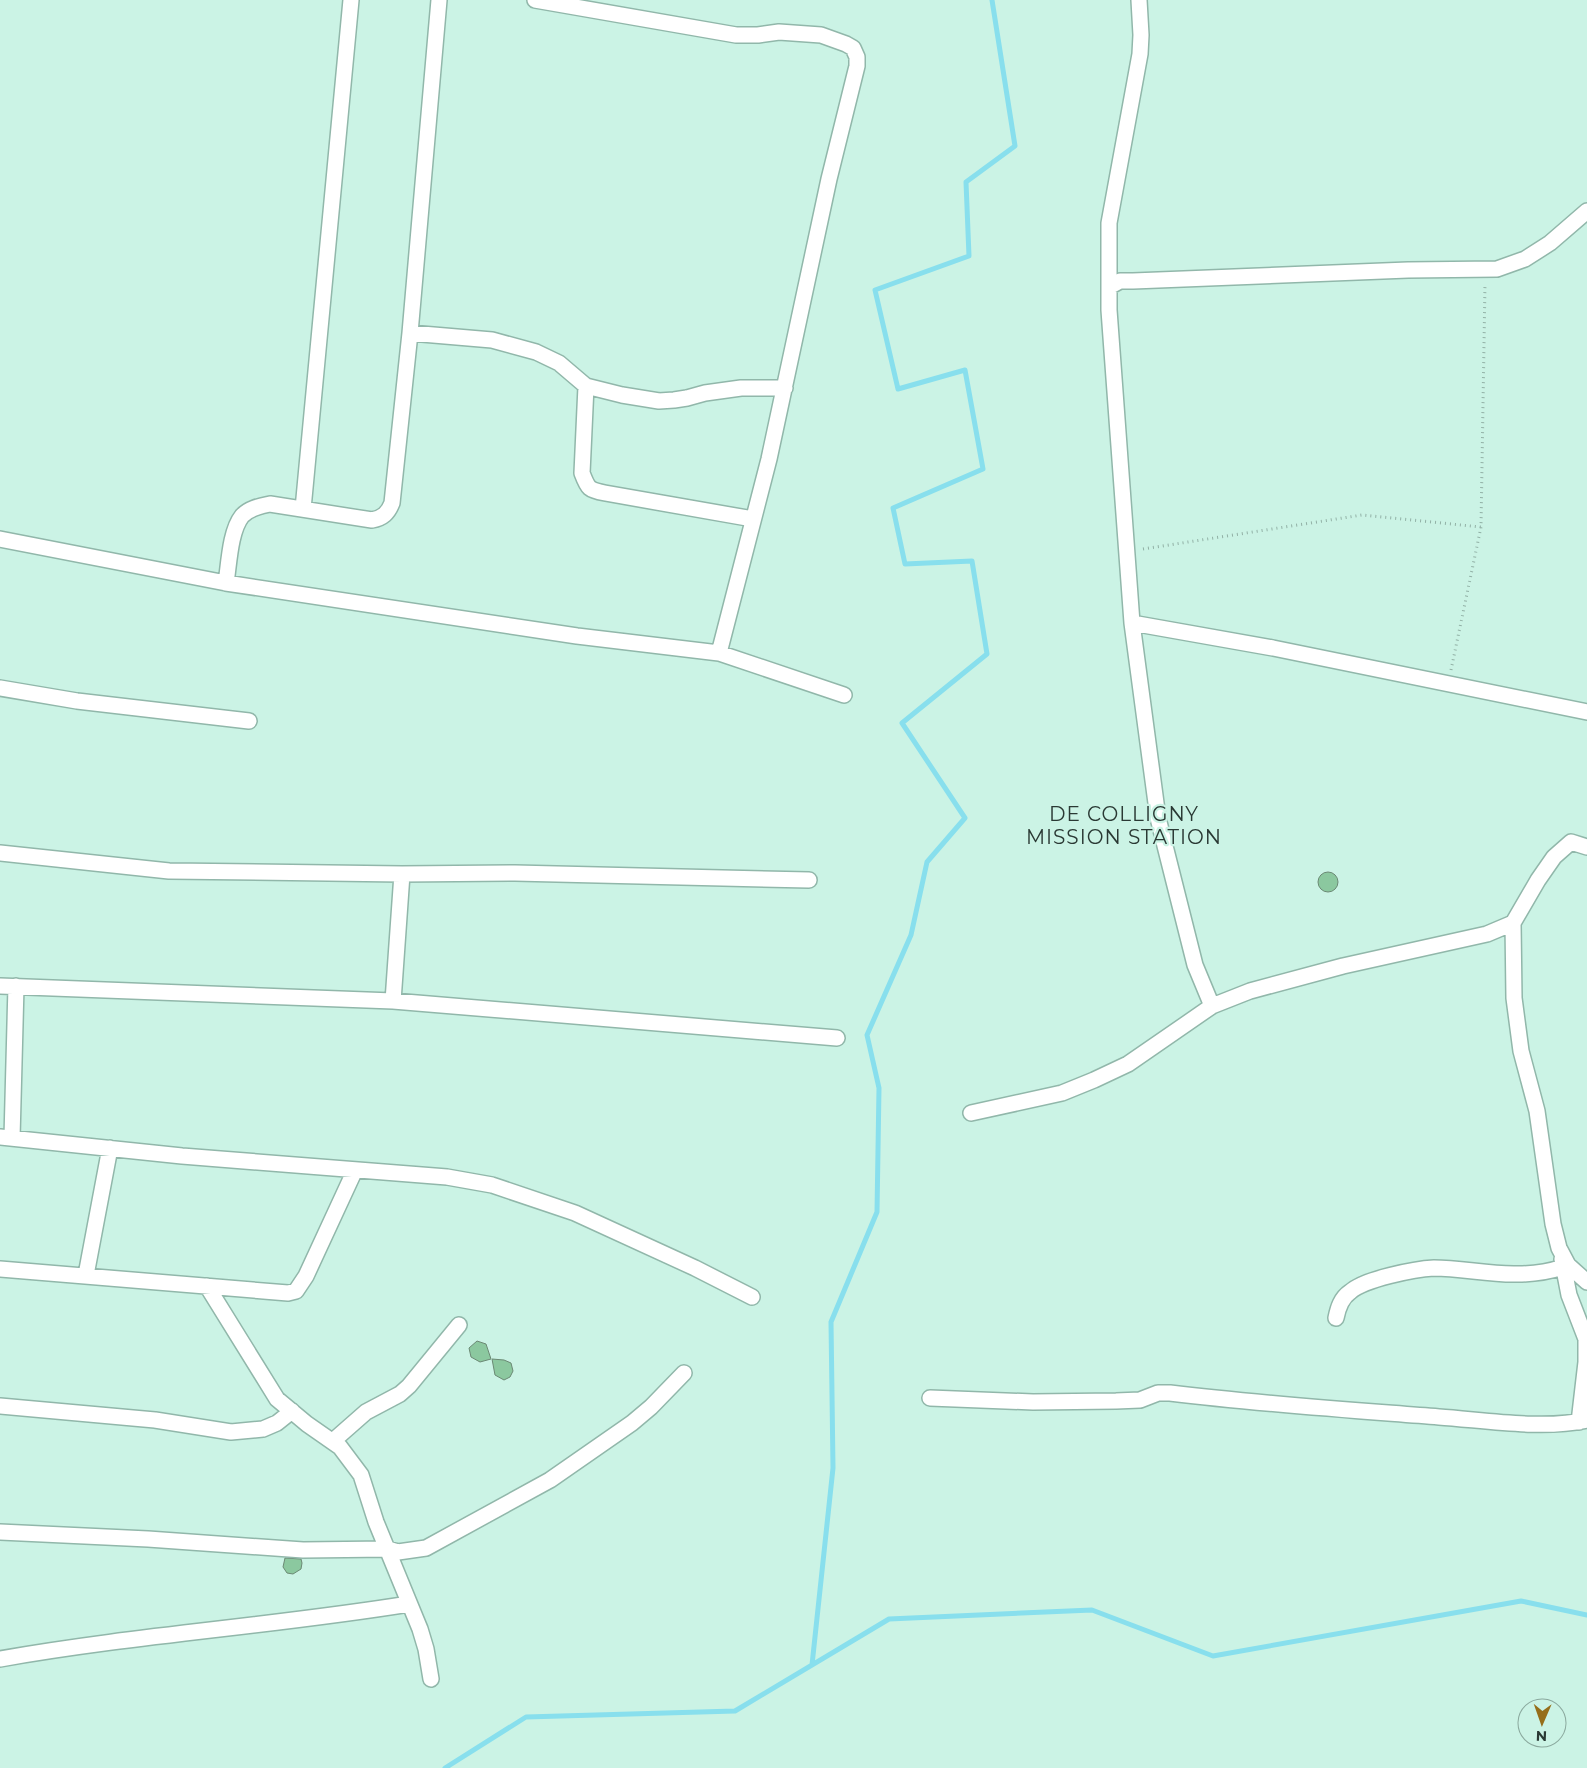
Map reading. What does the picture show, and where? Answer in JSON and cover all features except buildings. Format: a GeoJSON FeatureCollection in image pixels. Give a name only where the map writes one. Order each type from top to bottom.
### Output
{"type":"FeatureCollection","features":[{"type":"Feature","properties":{"kind":"street"},"geometry":{"type":"LineString","coordinates":[[303,509],[351,0]]}},
{"type":"Feature","properties":{"kind":"street"},"geometry":{"type":"LineString","coordinates":[[226,583],[235,528],[243,515],[255,508],[270,504],[372,520],[378,519],[389,511],[392,503],[410,333],[439,0]]}},
{"type":"Feature","properties":{"kind":"street"},"geometry":{"type":"LineString","coordinates":[[535,0],[736,35],[758,35],[779,32],[821,35],[846,44],[855,51],[857,57],[857,66],[829,179],[769,459],[719,653]]}},
{"type":"Feature","properties":{"kind":"street"},"geometry":{"type":"LineString","coordinates":[[1139,0],[1140,54],[1109,223],[1110,319],[1132,623],[1158,818],[1194,965],[1212,1006]]}},
{"type":"Feature","properties":{"kind":"street"},"geometry":{"type":"LineString","coordinates":[[1109,287],[1120,282],[1133,280],[1398,270],[1497,269],[1525,259],[1550,244],[1587,211]]}},
{"type":"Feature","properties":{"kind":"street"},"geometry":{"type":"LineString","coordinates":[[410,333],[492,340],[536,352],[559,363],[586,386],[622,396],[674,400],[705,392],[741,388],[785,388]]}},
{"type":"Feature","properties":{"kind":"street"},"geometry":{"type":"LineString","coordinates":[[586,386],[582,474],[587,487],[593,491],[605,494],[753,519]]}},
{"type":"Feature","properties":{"kind":"street"},"geometry":{"type":"LineString","coordinates":[[0,539],[226,583],[577,636],[719,653],[844,696]]}},
{"type":"Feature","properties":{"kind":"street"},"geometry":{"type":"LineString","coordinates":[[1132,623],[1273,648],[1587,712]]}},
{"type":"Feature","properties":{"kind":"street"},"geometry":{"type":"LineString","coordinates":[[0,688],[77,701],[249,721]]}},
{"type":"Feature","properties":{"kind":"street"},"geometry":{"type":"LineString","coordinates":[[930,1398],[1032,1402],[1116,1402],[1140,1400],[1158,1393],[1318,1408],[1531,1424],[1583,1421],[1586,1339],[1569,1295],[1553,1224],[1536,1111],[1518,1035],[1514,998],[1513,923],[1538,880],[1561,850],[1572,842],[1587,847]]}},
{"type":"Feature","properties":{"kind":"street"},"geometry":{"type":"LineString","coordinates":[[0,853],[169,870],[525,874],[809,880]]}},
{"type":"Feature","properties":{"kind":"street"},"geometry":{"type":"LineString","coordinates":[[393,1001],[402,874]]}},
{"type":"Feature","properties":{"kind":"street"},"geometry":{"type":"LineString","coordinates":[[971,1113],[1054,1095],[1094,1080],[1128,1064],[1212,1006],[1250,991],[1343,966],[1487,934],[1513,923]]}},
{"type":"Feature","properties":{"kind":"street"},"geometry":{"type":"LineString","coordinates":[[0,986],[393,1001],[837,1038]]}},
{"type":"Feature","properties":{"kind":"street"},"geometry":{"type":"LineString","coordinates":[[16,986],[6,1138],[447,1177],[492,1185],[575,1213],[752,1296]]}},
{"type":"Feature","properties":{"kind":"street"},"geometry":{"type":"LineString","coordinates":[[86,1275],[110,1148]]}},
{"type":"Feature","properties":{"kind":"street"},"geometry":{"type":"LineString","coordinates":[[0,1269],[86,1275],[277,1294],[296,1291],[306,1276],[355,1170]]}},
{"type":"Feature","properties":{"kind":"street"},"geometry":{"type":"LineString","coordinates":[[1562,1261],[1587,1282]]}},
{"type":"Feature","properties":{"kind":"street"},"geometry":{"type":"LineString","coordinates":[[1336,1318],[1339,1306],[1349,1292],[1376,1280],[1432,1268],[1528,1274],[1547,1272],[1562,1261]]}},
{"type":"Feature","properties":{"kind":"street"},"geometry":{"type":"LineString","coordinates":[[207,1286],[277,1398],[312,1428],[340,1447],[361,1475],[376,1522],[420,1629],[426,1649],[430,1679]]}},
{"type":"Feature","properties":{"kind":"street"},"geometry":{"type":"LineString","coordinates":[[332,1441],[366,1412],[400,1394],[410,1386],[459,1325]]}},
{"type":"Feature","properties":{"kind":"street"},"geometry":{"type":"LineString","coordinates":[[0,1532],[148,1539],[303,1550],[388,1549],[398,1552],[426,1548],[550,1480],[632,1423],[651,1407],[684,1373]]}},
{"type":"Feature","properties":{"kind":"street"},"geometry":{"type":"LineString","coordinates":[[0,1406],[155,1420],[231,1432],[264,1429],[277,1423],[292,1411]]}},
{"type":"Feature","properties":{"kind":"street"},"geometry":{"type":"LineString","coordinates":[[0,1659],[103,1642],[332,1616],[409,1604]]}},
{"type":"Feature","properties":{"kind":"path"},"geometry":{"type":"LineString","coordinates":[[1448,683],[1481,527],[1485,269]]}},
{"type":"Feature","properties":{"kind":"path"},"geometry":{"type":"LineString","coordinates":[[1127,552],[1362,515],[1481,527]]}},
{"type":"Feature","properties":{"kind":"waterway"},"geometry":{"type":"LineString","coordinates":[[812,1665],[833,1468],[831,1322],[877,1212],[879,1088],[867,1035],[911,935],[927,862],[965,818],[902,723],[987,654],[972,561],[905,564],[893,508],[983,469],[965,370],[898,389],[875,290],[969,256],[966,182],[1015,146],[992,0]]}},
{"type":"Feature","properties":{"kind":"waterway"},"geometry":{"type":"LineString","coordinates":[[445,1768],[526,1717],[735,1711],[889,1619],[1092,1610],[1213,1656],[1521,1601],[1587,1615]]}},
{"type":"Feature","properties":{"kind":"district","name":"DE COLLIGNY MISSION STATION"},"geometry":{"type":"Point","coordinates":[1124,826]}}]}
